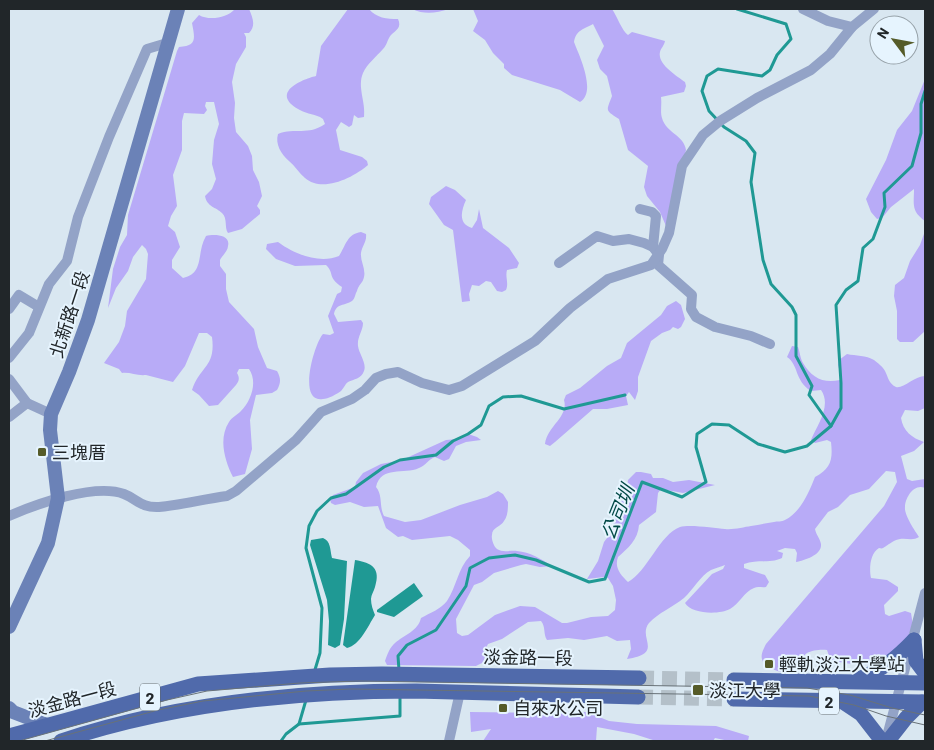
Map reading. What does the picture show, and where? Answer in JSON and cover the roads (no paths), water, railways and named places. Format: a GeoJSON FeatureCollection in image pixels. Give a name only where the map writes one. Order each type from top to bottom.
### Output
{"type":"FeatureCollection","features":[{"type":"Feature","properties":{"kind":"main road","name":"北新路一段"},"geometry":{"type":"LineString","coordinates":[[9,627],[48,543],[58,498],[50,430],[51,414],[88,320],[178,9]]}},
{"type":"Feature","properties":{"kind":"main road"},"geometry":{"type":"LineString","coordinates":[[914,640],[916,661],[925,673]]}},
{"type":"Feature","properties":{"kind":"main road"},"geometry":{"type":"LineString","coordinates":[[854,682],[898,658],[914,640]]}},
{"type":"Feature","properties":{"kind":"main road","name":"淡金路一段"},"geometry":{"type":"LineString","coordinates":[[9,736],[198,684],[330,675],[382,674],[639,678]]}},
{"type":"Feature","properties":{"kind":"main road","name":"2"},"geometry":{"type":"LineString","coordinates":[[734,680],[925,683]]}},
{"type":"Feature","properties":{"kind":"main road","name":"淡金路一段"},"geometry":{"type":"LineString","coordinates":[[61,741],[96,730],[190,708],[281,697],[384,691],[638,697]]}},
{"type":"Feature","properties":{"kind":"main road","name":"2"},"geometry":{"type":"LineString","coordinates":[[734,699],[924,702]]}},
{"type":"Feature","properties":{"kind":"main road"},"geometry":{"type":"LineString","coordinates":[[843,702],[861,714],[885,741],[924,702]]}},
{"type":"Feature","properties":{"kind":"main road"},"geometry":{"type":"LineString","coordinates":[[9,708],[13,712],[47,725]]}},
{"type":"Feature","properties":{"kind":"street"},"geometry":{"type":"LineString","coordinates":[[803,9],[828,21],[852,27]]}},
{"type":"Feature","properties":{"kind":"street"},"geometry":{"type":"LineString","coordinates":[[9,516],[28,507],[69,495],[104,492],[124,494],[141,505],[158,507],[227,496],[236,491],[296,440],[321,412],[352,400],[376,378],[398,372],[422,383],[449,390],[462,386],[535,341],[570,308],[608,279],[651,265],[656,251],[669,233],[682,166],[703,135],[717,123],[756,98],[811,70],[830,54],[852,27],[874,9]]}},
{"type":"Feature","properties":{"kind":"street"},"geometry":{"type":"LineString","coordinates":[[9,358],[29,333],[48,284],[67,261],[82,209],[109,137],[147,49],[167,43]]}},
{"type":"Feature","properties":{"kind":"street"},"geometry":{"type":"LineString","coordinates":[[640,209],[652,212],[656,216],[658,265],[692,295],[691,308],[696,317],[715,328],[751,336],[770,344]]}},
{"type":"Feature","properties":{"kind":"street"},"geometry":{"type":"LineString","coordinates":[[559,263],[597,236],[613,241],[629,239],[644,243],[656,251]]}},
{"type":"Feature","properties":{"kind":"street"},"geometry":{"type":"LineString","coordinates":[[9,309],[19,295],[39,307]]}},
{"type":"Feature","properties":{"kind":"street"},"geometry":{"type":"LineString","coordinates":[[9,379],[27,403],[51,414]]}},
{"type":"Feature","properties":{"kind":"street"},"geometry":{"type":"LineString","coordinates":[[9,417],[27,403]]}},
{"type":"Feature","properties":{"kind":"street"},"geometry":{"type":"LineString","coordinates":[[885,741],[925,594]]}},
{"type":"Feature","properties":{"kind":"street"},"geometry":{"type":"LineString","coordinates":[[449,741],[460,692]]}},
{"type":"Feature","properties":{"kind":"waterway","name":"公司圳"},"geometry":{"type":"LineString","coordinates":[[399,670],[398,656],[407,645],[436,630],[466,586],[470,568],[489,558],[515,555],[536,560],[589,582],[605,579],[642,482],[682,497],[706,482],[696,447],[697,434],[712,424],[729,425],[758,444],[785,452],[807,446],[831,426],[809,395],[812,386],[796,356],[796,315],[792,307],[771,284],[763,260],[751,182],[755,153],[746,141],[724,127],[709,111],[702,91],[707,76],[718,69],[762,76],[770,70],[777,55],[791,39],[786,24],[737,9]]}},
{"type":"Feature","properties":{"kind":"waterway"},"geometry":{"type":"LineString","coordinates":[[831,426],[841,408],[836,305],[846,290],[858,281],[863,248],[873,239],[885,207],[884,193],[912,166],[921,133],[921,104],[925,91]]}},
{"type":"Feature","properties":{"kind":"waterway"},"geometry":{"type":"LineString","coordinates":[[314,673],[320,653],[322,608],[306,548],[309,526],[317,511],[331,498],[346,494],[384,467],[400,460],[436,455],[453,441],[481,425],[489,406],[503,397],[521,396],[564,409],[625,395]]}},
{"type":"Feature","properties":{"kind":"waterway","name":"公司圳"},"geometry":{"type":"LineString","coordinates":[[281,741],[286,734],[299,724],[400,716],[400,696]]}},
{"type":"Feature","properties":{"kind":"waterway"},"geometry":{"type":"LineString","coordinates":[[299,724],[306,700]]}},
{"type":"Feature","properties":{"kind":"tunnel"},"geometry":{"type":"LineString","coordinates":[[639,678],[734,680]]}},
{"type":"Feature","properties":{"kind":"tunnel"},"geometry":{"type":"LineString","coordinates":[[638,697],[734,699]]}},
{"type":"Feature","properties":{"kind":"tram line"},"geometry":{"type":"LineString","coordinates":[[19,741],[167,700],[207,691],[300,683],[359,681],[807,688],[850,695],[892,708],[925,715]]}},
{"type":"Feature","properties":{"kind":"tram line"},"geometry":{"type":"LineString","coordinates":[[45,741],[158,710],[203,701],[306,691],[351,689],[809,696],[854,705],[886,716],[925,725]]}},
{"type":"Feature","properties":{"kind":"place","name":"三塊厝"},"geometry":{"type":"Point","coordinates":[42,452]}},
{"type":"Feature","properties":{"kind":"place","name":"輕軌淡江大學站"},"geometry":{"type":"Point","coordinates":[769,664]}},
{"type":"Feature","properties":{"kind":"place","name":"淡江大學"},"geometry":{"type":"Point","coordinates":[698,690]}},
{"type":"Feature","properties":{"kind":"place","name":"自來水公司"},"geometry":{"type":"Point","coordinates":[503,708]}}]}
